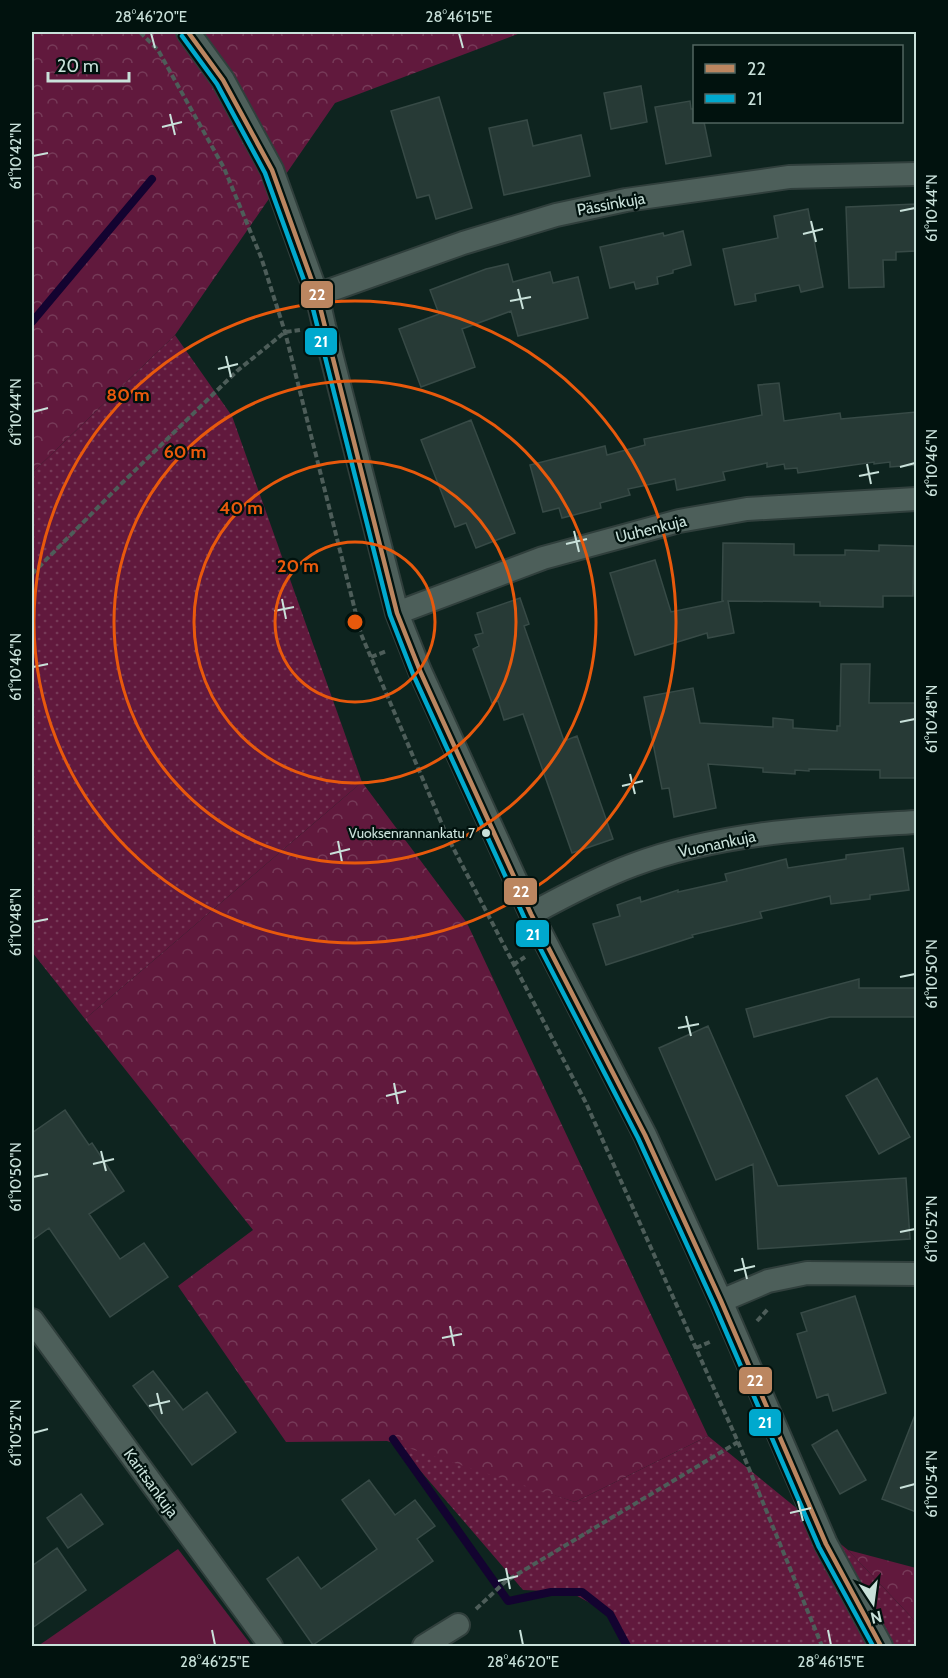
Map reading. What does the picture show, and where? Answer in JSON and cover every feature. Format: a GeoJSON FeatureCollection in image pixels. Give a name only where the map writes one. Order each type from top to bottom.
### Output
{"type":"FeatureCollection","features":[{"type":"Feature","properties":{"kind":"street"},"geometry":{"type":"LineString","coordinates":[[188,32],[223,80],[272,170],[317,295],[397,613],[420,671],[531,914],[645,1135],[721,1301],[826,1544],[881,1647]]}},
{"type":"Feature","properties":{"kind":"street","name":"Pässinkuja"},"geometry":{"type":"LineString","coordinates":[[317,295],[463,243],[556,215],[614,203],[789,177],[916,174]]}},
{"type":"Feature","properties":{"kind":"street","name":"Uuhenkuja"},"geometry":{"type":"LineString","coordinates":[[397,613],[543,558],[679,521],[747,509],[916,499]]}},
{"type":"Feature","properties":{"kind":"street","name":"Vuonankuja"},"geometry":{"type":"LineString","coordinates":[[531,914],[579,888],[634,864],[693,846],[745,836],[916,822]]}},
{"type":"Feature","properties":{"kind":"street"},"geometry":{"type":"LineString","coordinates":[[721,1301],[768,1281],[807,1273],[916,1274]]}},
{"type":"Feature","properties":{"kind":"street","name":"Karitsankuja"},"geometry":{"type":"LineString","coordinates":[[32,1320],[271,1647]]}},
{"type":"Feature","properties":{"kind":"street"},"geometry":{"type":"LineString","coordinates":[[424,1647],[458,1625]]}},
{"type":"Feature","properties":{"kind":"path"},"geometry":{"type":"LineString","coordinates":[[32,574],[120,484],[237,371],[285,332]]}},
{"type":"Feature","properties":{"kind":"path"},"geometry":{"type":"LineString","coordinates":[[488,1598],[506,1581],[738,1442]]}},
{"type":"Feature","properties":{"kind":"green space"},"geometry":{"type":"Polygon","coordinates":[[[32,32],[523,32],[335,103],[175,335],[32,473],[32,32]]]}},
{"type":"Feature","properties":{"kind":"green space"},"geometry":{"type":"Polygon","coordinates":[[[175,335],[232,416],[362,782],[85,1019],[32,952],[32,473],[175,335]]]}},
{"type":"Feature","properties":{"kind":"green space"},"geometry":{"type":"Polygon","coordinates":[[[362,782],[467,923],[708,1436],[575,1502],[387,1441],[286,1442],[178,1286],[253,1230],[85,1019],[362,782]]]}},
{"type":"Feature","properties":{"kind":"green space"},"geometry":{"type":"Polygon","coordinates":[[[708,1436],[848,1550],[916,1622],[916,1646],[627,1646],[610,1614],[570,1592],[523,1590],[393,1439],[575,1502],[708,1436]]]}},
{"type":"Feature","properties":{"kind":"green space"},"geometry":{"type":"Polygon","coordinates":[[[178,1549],[252,1646],[38,1646],[178,1549]]]}},
{"type":"Feature","properties":{"kind":"green space"},"geometry":{"type":"Polygon","coordinates":[[[848,1550],[916,1568],[916,1622],[848,1550]]]}},
{"type":"Feature","properties":{"kind":"building"},"geometry":{"type":"Polygon","coordinates":[[[641,86],[647,122],[611,129],[604,93],[641,86]]]}},
{"type":"Feature","properties":{"kind":"building"},"geometry":{"type":"Polygon","coordinates":[[[439,97],[472,208],[436,219],[429,195],[417,198],[391,111],[439,97]]]}},
{"type":"Feature","properties":{"kind":"building"},"geometry":{"type":"Polygon","coordinates":[[[690,101],[691,109],[693,109],[693,123],[704,123],[711,156],[666,164],[655,107],[690,101]]]}},
{"type":"Feature","properties":{"kind":"building"},"geometry":{"type":"Polygon","coordinates":[[[527,120],[533,146],[581,135],[590,176],[504,195],[489,128],[527,120]]]}},
{"type":"Feature","properties":{"kind":"building"},"geometry":{"type":"Polygon","coordinates":[[[916,204],[916,251],[896,252],[896,260],[883,260],[884,287],[849,288],[846,207],[916,204]]]}},
{"type":"Feature","properties":{"kind":"building"},"geometry":{"type":"Polygon","coordinates":[[[808,209],[823,287],[801,292],[799,285],[755,294],[756,301],[735,305],[723,249],[778,238],[774,216],[808,209]]]}},
{"type":"Feature","properties":{"kind":"building"},"geometry":{"type":"Polygon","coordinates":[[[683,231],[691,265],[657,277],[658,284],[636,289],[634,282],[610,288],[600,247],[663,233],[664,236],[683,231]]]}},
{"type":"Feature","properties":{"kind":"building"},"geometry":{"type":"Polygon","coordinates":[[[508,264],[513,282],[550,272],[553,283],[578,277],[588,318],[518,336],[511,311],[462,329],[475,367],[421,387],[399,329],[439,314],[430,290],[486,269],[508,264]]]}},
{"type":"Feature","properties":{"kind":"building"},"geometry":{"type":"Polygon","coordinates":[[[779,383],[784,421],[840,413],[841,419],[916,412],[916,465],[890,467],[890,462],[874,464],[874,462],[798,473],[797,468],[785,469],[784,464],[767,467],[767,463],[723,472],[725,480],[677,490],[675,479],[628,489],[630,495],[600,503],[601,508],[562,518],[559,508],[543,512],[530,465],[605,446],[607,455],[645,445],[644,439],[762,415],[758,385],[779,383]]]}},
{"type":"Feature","properties":{"kind":"building"},"geometry":{"type":"Polygon","coordinates":[[[471,420],[515,533],[476,548],[466,523],[455,527],[421,440],[471,420]]]}},
{"type":"Feature","properties":{"kind":"building"},"geometry":{"type":"Polygon","coordinates":[[[723,543],[794,544],[794,555],[845,555],[845,550],[879,551],[879,545],[914,546],[913,596],[883,596],[883,607],[820,606],[820,602],[728,601],[734,633],[708,638],[707,633],[635,655],[610,573],[655,560],[671,612],[724,601],[722,601],[723,543]]]}},
{"type":"Feature","properties":{"kind":"building"},"geometry":{"type":"Polygon","coordinates":[[[520,598],[529,624],[524,626],[564,741],[577,736],[613,839],[572,853],[523,714],[504,720],[498,701],[492,703],[473,649],[479,646],[475,635],[483,633],[477,613],[520,598]]]}},
{"type":"Feature","properties":{"kind":"building"},"geometry":{"type":"Polygon","coordinates":[[[841,664],[870,664],[869,703],[916,703],[916,778],[880,778],[880,770],[809,769],[809,771],[795,770],[795,774],[763,772],[763,768],[708,764],[716,808],[674,817],[669,788],[662,789],[644,697],[693,688],[700,723],[773,727],[773,718],[793,720],[793,728],[837,731],[837,726],[840,726],[841,664]]]}},
{"type":"Feature","properties":{"kind":"building"},"geometry":{"type":"Polygon","coordinates":[[[903,848],[909,890],[870,895],[870,899],[831,904],[830,896],[760,912],[762,918],[692,935],[693,937],[606,965],[593,924],[620,916],[617,905],[640,897],[641,902],[678,890],[678,892],[727,881],[725,874],[786,859],[788,868],[846,859],[846,855],[903,848]]]}},
{"type":"Feature","properties":{"kind":"building"},"geometry":{"type":"Polygon","coordinates":[[[859,979],[859,988],[916,988],[916,1017],[830,1017],[754,1037],[746,1009],[859,979]]]}},
{"type":"Feature","properties":{"kind":"building"},"geometry":{"type":"Polygon","coordinates":[[[708,1026],[778,1186],[906,1178],[910,1239],[758,1249],[753,1164],[716,1180],[659,1048],[708,1026]]]}},
{"type":"Feature","properties":{"kind":"building"},"geometry":{"type":"Polygon","coordinates":[[[877,1078],[910,1137],[879,1154],[846,1096],[877,1078]]]}},
{"type":"Feature","properties":{"kind":"building"},"geometry":{"type":"Polygon","coordinates":[[[65,1110],[89,1145],[92,1143],[124,1191],[89,1214],[120,1259],[144,1243],[168,1277],[110,1317],[49,1228],[32,1240],[32,1133],[65,1110]]]}},
{"type":"Feature","properties":{"kind":"building"},"geometry":{"type":"Polygon","coordinates":[[[855,1296],[886,1393],[833,1411],[828,1394],[817,1398],[797,1334],[807,1331],[801,1313],[855,1296]]]}},
{"type":"Feature","properties":{"kind":"building"},"geometry":{"type":"Polygon","coordinates":[[[153,1371],[183,1410],[207,1392],[236,1432],[192,1465],[133,1386],[153,1371]]]}},
{"type":"Feature","properties":{"kind":"building"},"geometry":{"type":"Polygon","coordinates":[[[916,1415],[916,1512],[882,1499],[916,1415]]]}},
{"type":"Feature","properties":{"kind":"building"},"geometry":{"type":"Polygon","coordinates":[[[837,1430],[866,1480],[840,1494],[812,1445],[837,1430]]]}},
{"type":"Feature","properties":{"kind":"building"},"geometry":{"type":"Polygon","coordinates":[[[369,1480],[395,1515],[415,1500],[435,1526],[417,1539],[433,1561],[313,1645],[267,1579],[298,1557],[321,1589],[377,1549],[342,1500],[369,1480]]]}},
{"type":"Feature","properties":{"kind":"building"},"geometry":{"type":"Polygon","coordinates":[[[81,1494],[103,1524],[68,1548],[47,1518],[81,1494]]]}},
{"type":"Feature","properties":{"kind":"building"},"geometry":{"type":"Polygon","coordinates":[[[57,1548],[86,1590],[32,1628],[32,1566],[57,1548]]]}},
{"type":"Feature","properties":{"kind":"waterway"},"geometry":{"type":"LineString","coordinates":[[32,322],[152,179]]}},
{"type":"Feature","properties":{"kind":"waterway"},"geometry":{"type":"LineString","coordinates":[[393,1439],[508,1601],[551,1592],[582,1592],[610,1614],[627,1646]]}},
{"type":"Feature","properties":{"kind":"transit line","name":"22"},"geometry":{"type":"LineString","coordinates":[[188,32],[223,80],[272,170],[317,295],[397,613],[420,671],[531,914],[645,1135],[721,1301],[826,1544],[881,1646]]}},
{"type":"Feature","properties":{"kind":"transit line","name":"21"},"geometry":{"type":"LineString","coordinates":[[182,36],[217,84],[265,173],[310,297],[390,615],[413,674],[524,917],[638,1138],[714,1304],[819,1547],[873,1646]]}},
{"type":"Feature","properties":{"kind":"place","name":"Vuoksenrannankatu 7"},"geometry":{"type":"Point","coordinates":[486,833]}}]}
